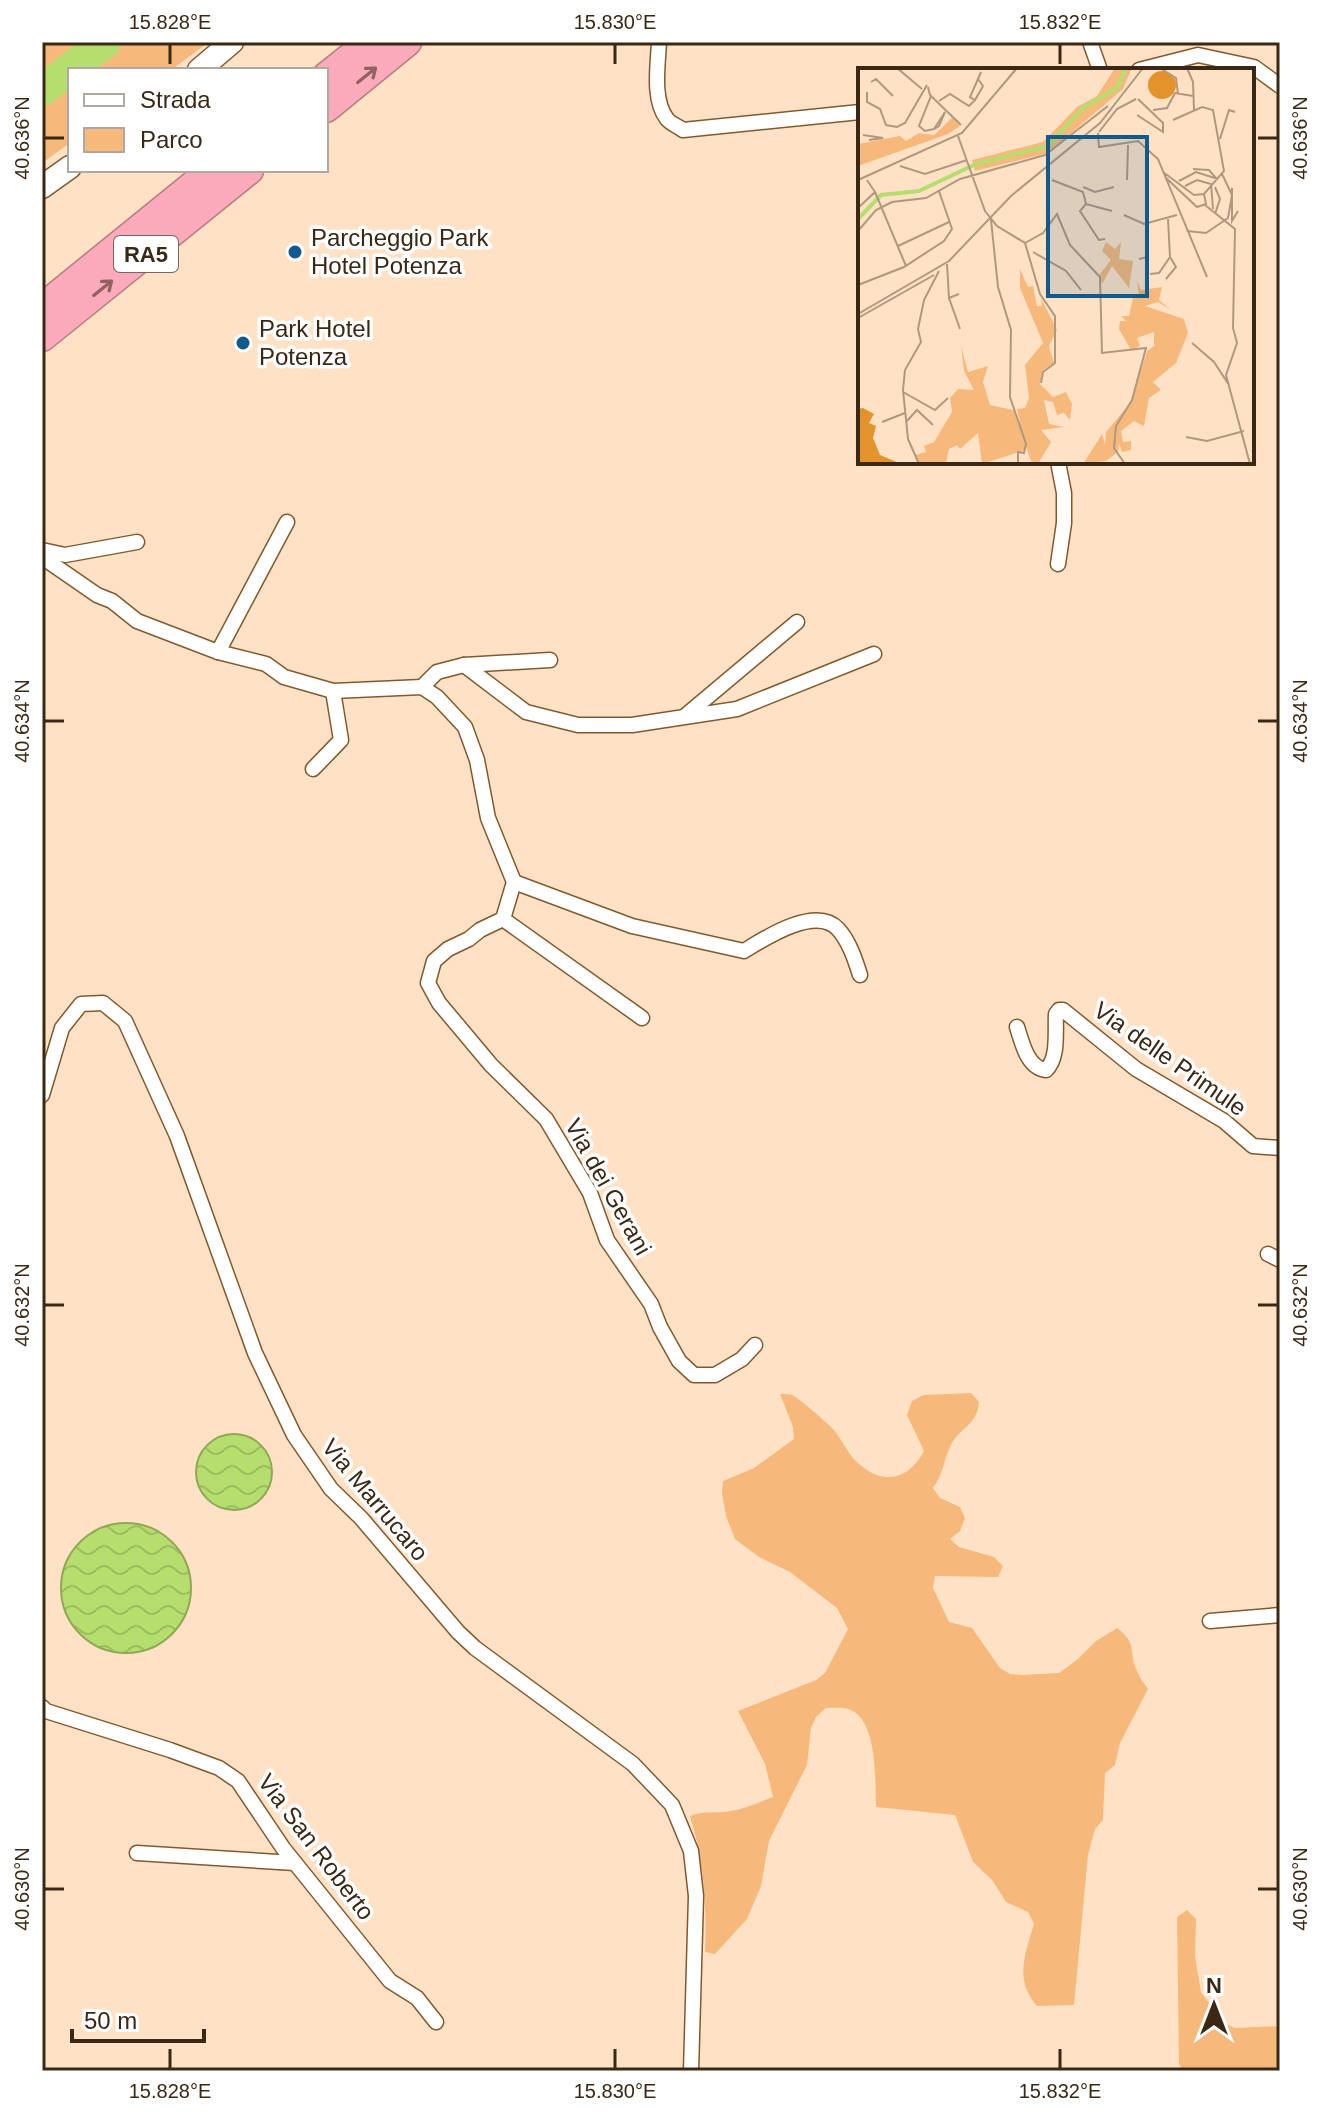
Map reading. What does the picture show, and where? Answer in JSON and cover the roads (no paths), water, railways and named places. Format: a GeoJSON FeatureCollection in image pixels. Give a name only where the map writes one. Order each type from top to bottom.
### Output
{"type":"FeatureCollection","features":[{"type":"Feature","properties":{"kind":"highway"},"geometry":{"type":"LineString","coordinates":[[328,75],[370,42]]}},
{"type":"Feature","properties":{"kind":"highway"},"geometry":{"type":"LineString","coordinates":[[328,106],[407,42]]}},
{"type":"Feature","properties":{"kind":"highway","name":"RA5"},"geometry":{"type":"LineString","coordinates":[[42,308],[210,172]]}},
{"type":"Feature","properties":{"kind":"highway","name":"RA5"},"geometry":{"type":"LineString","coordinates":[[42,337],[247,172]]}},
{"type":"Feature","properties":{"kind":"street"},"geometry":{"type":"LineString","coordinates":[[201,68],[232,42]]}},
{"type":"Feature","properties":{"kind":"street"},"geometry":{"type":"LineString","coordinates":[[659,42],[658,92],[661,109],[669,121],[683,130],[858,112]]}},
{"type":"Feature","properties":{"kind":"street"},"geometry":{"type":"LineString","coordinates":[[1090,42],[1099,68]]}},
{"type":"Feature","properties":{"kind":"street"},"geometry":{"type":"LineString","coordinates":[[1147,68],[1198,55],[1254,67],[1280,86]]}},
{"type":"Feature","properties":{"kind":"street"},"geometry":{"type":"LineString","coordinates":[[42,187],[68,168]]}},
{"type":"Feature","properties":{"kind":"street"},"geometry":{"type":"LineString","coordinates":[[1058,464],[1064,493],[1064,523],[1058,564]]}},
{"type":"Feature","properties":{"kind":"street"},"geometry":{"type":"LineString","coordinates":[[218,652],[287,522]]}},
{"type":"Feature","properties":{"kind":"street"},"geometry":{"type":"LineString","coordinates":[[42,550],[65,555],[137,542]]}},
{"type":"Feature","properties":{"kind":"street"},"geometry":{"type":"LineString","coordinates":[[42,557],[97,595],[112,601],[137,621],[218,652],[266,664],[284,677],[333,691],[422,687],[437,697],[465,727],[477,760],[488,818],[514,882],[503,919],[642,1018]]}},
{"type":"Feature","properties":{"kind":"street"},"geometry":{"type":"LineString","coordinates":[[684,716],[797,622]]}},
{"type":"Feature","properties":{"kind":"street"},"geometry":{"type":"LineString","coordinates":[[464,665],[526,712],[578,725],[632,725],[737,709],[874,654]]}},
{"type":"Feature","properties":{"kind":"street"},"geometry":{"type":"LineString","coordinates":[[422,687],[437,672],[464,665],[550,660]]}},
{"type":"Feature","properties":{"kind":"street"},"geometry":{"type":"LineString","coordinates":[[313,769],[341,740],[333,691]]}},
{"type":"Feature","properties":{"kind":"street"},"geometry":{"type":"LineString","coordinates":[[514,882],[632,926],[744,951],[794,924],[818,920],[836,926],[851,950],[860,975]]}},
{"type":"Feature","properties":{"kind":"street","name":"Via dei Gerani"},"geometry":{"type":"LineString","coordinates":[[503,919],[448,949],[434,961],[428,983],[439,1003],[500,1074],[546,1119],[590,1193],[607,1240],[651,1304],[679,1361],[694,1375],[715,1375],[742,1359],[755,1345]]}},
{"type":"Feature","properties":{"kind":"street","name":"Via Marrucaro"},"geometry":{"type":"LineString","coordinates":[[42,1095],[62,1028],[81,1004],[103,1003],[125,1021],[177,1136],[255,1353],[294,1435],[331,1489],[361,1518],[475,1648],[633,1764],[672,1805],[691,1851],[696,1896],[691,2071]]}},
{"type":"Feature","properties":{"kind":"street","name":"Via delle Primule"},"geometry":{"type":"LineString","coordinates":[[1017,1027],[1034,1066],[1046,1070],[1052,1065],[1054,1056],[1057,1012],[1063,1010],[1136,1069],[1224,1121],[1253,1146],[1280,1148]]}},
{"type":"Feature","properties":{"kind":"street"},"geometry":{"type":"LineString","coordinates":[[1210,1621],[1280,1615]]}},
{"type":"Feature","properties":{"kind":"street","name":"Via San Roberto"},"geometry":{"type":"LineString","coordinates":[[42,1707],[46,1711],[219,1768],[238,1781],[295,1863],[390,1981],[417,1998],[436,2022]]}},
{"type":"Feature","properties":{"kind":"street"},"geometry":{"type":"LineString","coordinates":[[137,1853],[295,1863]]}},
{"type":"Feature","properties":{"kind":"water"},"geometry":{"type":"Polygon","coordinates":[[[227,1434],[241,1434],[255,1440],[266,1451],[272,1472],[270,1487],[261,1499],[249,1508],[227,1510],[213,1504],[202,1493],[196,1479],[196,1465],[202,1451],[213,1440],[227,1434]]]}},
{"type":"Feature","properties":{"kind":"water"},"geometry":{"type":"Polygon","coordinates":[[[126,1523],[151,1528],[172,1542],[186,1563],[191,1588],[186,1613],[172,1634],[151,1648],[126,1653],[101,1648],[80,1634],[66,1613],[61,1588],[66,1563],[80,1542],[101,1528],[126,1523]]]}},
{"type":"Feature","properties":{"kind":"waterway"},"geometry":{"type":"LineString","coordinates":[[71,68],[105,42]]}},
{"type":"Feature","properties":{"kind":"waterway"},"geometry":{"type":"LineString","coordinates":[[42,90],[68,70]]}},
{"type":"Feature","properties":{"kind":"place","name":"Parcheggio Park Hotel Potenza"},"geometry":{"type":"Point","coordinates":[295,252]}},
{"type":"Feature","properties":{"kind":"place","name":"Park Hotel Potenza"},"geometry":{"type":"Point","coordinates":[243,343]}}]}
